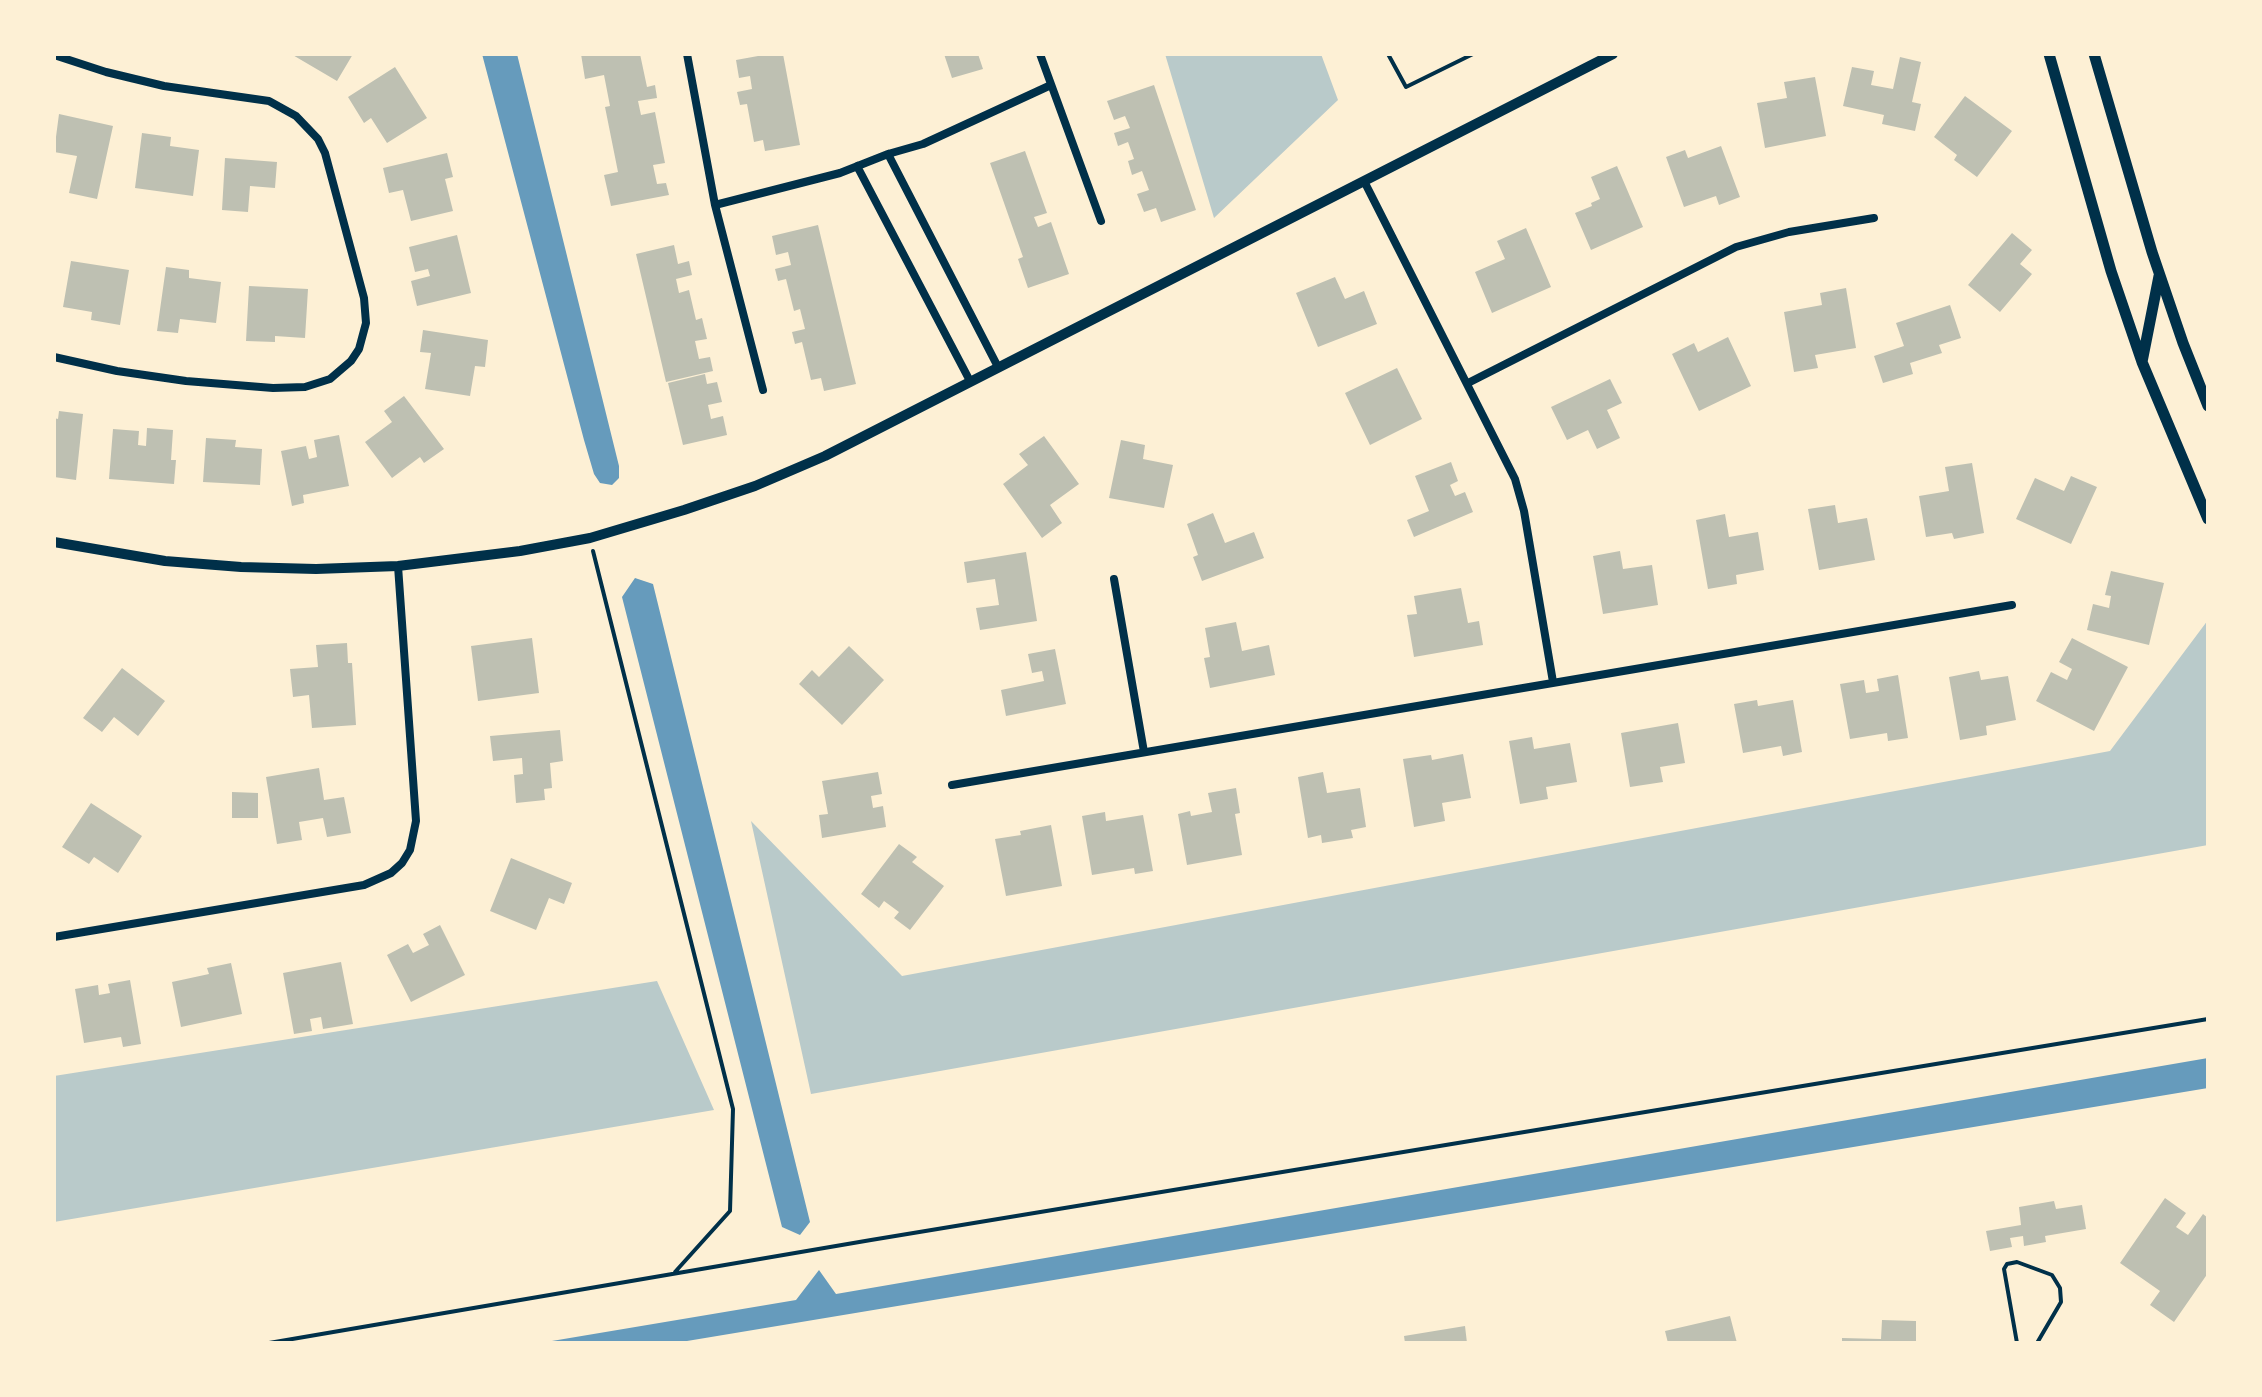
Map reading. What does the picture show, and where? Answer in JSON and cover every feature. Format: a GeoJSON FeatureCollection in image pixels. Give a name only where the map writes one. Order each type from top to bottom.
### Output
{"type":"FeatureCollection","features":[{"type":"Feature","properties":{"kind":"main road"},"geometry":{"type":"LineString","coordinates":[[2049,54],[2111,271],[2142,362],[2208,519]]}},
{"type":"Feature","properties":{"kind":"main road"},"geometry":{"type":"LineString","coordinates":[[2094,54],[2160,275],[2208,406]]}},
{"type":"Feature","properties":{"kind":"main road"},"geometry":{"type":"LineString","coordinates":[[2142,362],[2160,275]]}},
{"type":"Feature","properties":{"kind":"street"},"geometry":{"type":"LineString","coordinates":[[687,54],[715,205],[763,390]]}},
{"type":"Feature","properties":{"kind":"street"},"geometry":{"type":"LineString","coordinates":[[1040,54],[1101,221]]}},
{"type":"Feature","properties":{"kind":"street"},"geometry":{"type":"LineString","coordinates":[[54,542],[165,561],[316,569],[398,566],[520,551],[590,538],[755,486],[825,456],[1612,54]]}},
{"type":"Feature","properties":{"kind":"street"},"geometry":{"type":"LineString","coordinates":[[54,55],[164,86],[269,101],[296,116],[318,139],[330,167],[364,298],[366,323],[359,349],[342,371],[330,379],[305,387],[273,388],[186,381],[117,371],[54,357]]}},
{"type":"Feature","properties":{"kind":"street"},"geometry":{"type":"LineString","coordinates":[[715,205],[857,166],[923,144],[1051,85]]}},
{"type":"Feature","properties":{"kind":"street"},"geometry":{"type":"LineString","coordinates":[[888,154],[998,367]]}},
{"type":"Feature","properties":{"kind":"street"},"geometry":{"type":"LineString","coordinates":[[857,166],[970,381]]}},
{"type":"Feature","properties":{"kind":"street"},"geometry":{"type":"LineString","coordinates":[[1364,181],[1515,479],[1524,511],[1553,682]]}},
{"type":"Feature","properties":{"kind":"street"},"geometry":{"type":"LineString","coordinates":[[1468,383],[1736,247],[1789,232],[1874,218]]}},
{"type":"Feature","properties":{"kind":"street"},"geometry":{"type":"LineString","coordinates":[[54,937],[364,885],[391,873],[402,863],[410,850],[416,821],[398,566]]}},
{"type":"Feature","properties":{"kind":"street"},"geometry":{"type":"LineString","coordinates":[[1114,579],[1144,752]]}},
{"type":"Feature","properties":{"kind":"street"},"geometry":{"type":"LineString","coordinates":[[952,785],[2012,605]]}},
{"type":"Feature","properties":{"kind":"lane"},"geometry":{"type":"LineString","coordinates":[[1388,54],[1406,87],[1473,54]]}},
{"type":"Feature","properties":{"kind":"lane"},"geometry":{"type":"LineString","coordinates":[[2017,1343],[2004,1269],[2007,1264],[2017,1262],[2052,1275],[2060,1288],[2061,1302],[2037,1343]]}},
{"type":"Feature","properties":{"kind":"path"},"geometry":{"type":"LineString","coordinates":[[590,538],[733,1109],[730,1211],[673,1274]]}},
{"type":"Feature","properties":{"kind":"path"},"geometry":{"type":"LineString","coordinates":[[269,1343],[2208,1019]]}},
{"type":"Feature","properties":{"kind":"shaded area"},"geometry":{"type":"Polygon","coordinates":[[[1165,54],[1321,54],[1338,100],[1214,218],[1165,54]]]}},
{"type":"Feature","properties":{"kind":"shaded area"},"geometry":{"type":"Polygon","coordinates":[[[2208,620],[2208,845],[811,1094],[751,821],[902,976],[2110,751],[2208,620]]]}},
{"type":"Feature","properties":{"kind":"shaded area"},"geometry":{"type":"Polygon","coordinates":[[[657,981],[714,1110],[54,1222],[54,1076],[657,981]]]}},
{"type":"Feature","properties":{"kind":"water"},"geometry":{"type":"Polygon","coordinates":[[[482,54],[517,54],[619,466],[619,478],[612,485],[600,483],[594,474],[482,54]]]}},
{"type":"Feature","properties":{"kind":"water"},"geometry":{"type":"Polygon","coordinates":[[[635,578],[653,584],[810,1222],[800,1235],[782,1227],[622,597],[635,578]]]}},
{"type":"Feature","properties":{"kind":"water"},"geometry":{"type":"Polygon","coordinates":[[[2208,1058],[2208,1088],[675,1343],[540,1343],[796,1300],[819,1270],[836,1294],[2208,1058]]]}},
{"type":"Feature","properties":{"kind":"building"},"geometry":{"type":"Polygon","coordinates":[[[291,54],[353,54],[337,81],[291,54]]]}},
{"type":"Feature","properties":{"kind":"building"},"geometry":{"type":"Polygon","coordinates":[[[581,54],[640,54],[647,87],[655,85],[657,98],[638,101],[641,115],[655,112],[665,163],[653,165],[657,184],[666,183],[669,195],[611,206],[604,175],[618,172],[605,107],[610,106],[604,75],[585,79],[581,54]]]}},
{"type":"Feature","properties":{"kind":"building"},"geometry":{"type":"Polygon","coordinates":[[[783,54],[800,145],[765,151],[763,140],[754,142],[747,104],[740,105],[737,92],[752,89],[750,76],[739,78],[736,60],[783,54]]]}},
{"type":"Feature","properties":{"kind":"building"},"geometry":{"type":"Polygon","coordinates":[[[944,54],[978,54],[983,69],[952,78],[944,54]]]}},
{"type":"Feature","properties":{"kind":"building"},"geometry":{"type":"Polygon","coordinates":[[[1900,57],[1921,62],[1912,102],[1921,104],[1915,131],[1882,124],[1884,115],[1843,106],[1852,67],[1874,71],[1871,85],[1893,89],[1900,57]]]}},
{"type":"Feature","properties":{"kind":"building"},"geometry":{"type":"Polygon","coordinates":[[[395,67],[427,118],[387,143],[371,118],[364,123],[348,97],[395,67]]]}},
{"type":"Feature","properties":{"kind":"building"},"geometry":{"type":"Polygon","coordinates":[[[1815,77],[1826,136],[1765,148],[1757,103],[1787,98],[1784,82],[1815,77]]]}},
{"type":"Feature","properties":{"kind":"building"},"geometry":{"type":"Polygon","coordinates":[[[1154,85],[1196,210],[1161,222],[1156,208],[1144,212],[1137,194],[1149,190],[1142,171],[1132,175],[1128,161],[1134,159],[1128,142],[1118,146],[1114,133],[1130,128],[1125,116],[1114,120],[1107,101],[1154,85]]]}},
{"type":"Feature","properties":{"kind":"building"},"geometry":{"type":"Polygon","coordinates":[[[1965,96],[2012,131],[1977,177],[1954,160],[1957,155],[1934,137],[1965,96]]]}},
{"type":"Feature","properties":{"kind":"building"},"geometry":{"type":"Polygon","coordinates":[[[59,114],[113,126],[97,199],[69,193],[77,156],[54,152],[59,114]]]}},
{"type":"Feature","properties":{"kind":"building"},"geometry":{"type":"Polygon","coordinates":[[[142,133],[171,137],[170,146],[199,150],[193,196],[135,188],[142,133]]]}},
{"type":"Feature","properties":{"kind":"building"},"geometry":{"type":"Polygon","coordinates":[[[1721,146],[1740,197],[1719,205],[1716,196],[1684,207],[1666,157],[1685,150],[1688,158],[1721,146]]]}},
{"type":"Feature","properties":{"kind":"building"},"geometry":{"type":"Polygon","coordinates":[[[1025,151],[1047,213],[1034,217],[1038,227],[1051,222],[1069,274],[1028,288],[1018,259],[1023,257],[990,163],[1025,151]]]}},
{"type":"Feature","properties":{"kind":"building"},"geometry":{"type":"Polygon","coordinates":[[[447,153],[453,177],[445,179],[453,211],[411,221],[403,190],[389,193],[383,168],[447,153]]]}},
{"type":"Feature","properties":{"kind":"building"},"geometry":{"type":"Polygon","coordinates":[[[225,158],[277,162],[275,188],[250,186],[248,212],[222,210],[225,158]]]}},
{"type":"Feature","properties":{"kind":"building"},"geometry":{"type":"Polygon","coordinates":[[[1617,166],[1643,227],[1591,250],[1575,213],[1600,199],[1591,177],[1617,166]]]}},
{"type":"Feature","properties":{"kind":"building"},"geometry":{"type":"Polygon","coordinates":[[[818,225],[856,384],[824,391],[821,378],[811,380],[802,342],[795,344],[792,332],[805,329],[800,309],[794,311],[786,279],[778,281],[775,269],[791,265],[788,252],[776,255],[772,236],[818,225]]]}},
{"type":"Feature","properties":{"kind":"building"},"geometry":{"type":"Polygon","coordinates":[[[1526,228],[1551,287],[1492,313],[1475,272],[1505,259],[1497,241],[1526,228]]]}},
{"type":"Feature","properties":{"kind":"building"},"geometry":{"type":"Polygon","coordinates":[[[2012,233],[2032,250],[2020,264],[2032,274],[2000,312],[1968,285],[2012,233]]]}},
{"type":"Feature","properties":{"kind":"building"},"geometry":{"type":"Polygon","coordinates":[[[457,235],[471,293],[417,306],[411,281],[430,276],[428,269],[415,272],[409,247],[457,235]]]}},
{"type":"Feature","properties":{"kind":"building"},"geometry":{"type":"Polygon","coordinates":[[[674,245],[678,264],[689,261],[692,275],[676,279],[679,293],[689,290],[696,320],[702,318],[707,339],[695,341],[699,359],[710,357],[713,371],[666,382],[636,254],[674,245]]]}},
{"type":"Feature","properties":{"kind":"building"},"geometry":{"type":"Polygon","coordinates":[[[71,261],[129,270],[120,325],[91,320],[92,312],[63,307],[71,261]]]}},
{"type":"Feature","properties":{"kind":"building"},"geometry":{"type":"Polygon","coordinates":[[[166,267],[189,270],[189,278],[221,282],[216,323],[180,319],[178,333],[157,331],[166,267]]]}},
{"type":"Feature","properties":{"kind":"building"},"geometry":{"type":"Polygon","coordinates":[[[1335,277],[1345,299],[1364,291],[1377,324],[1318,347],[1296,293],[1335,277]]]}},
{"type":"Feature","properties":{"kind":"building"},"geometry":{"type":"Polygon","coordinates":[[[249,286],[308,289],[305,338],[275,336],[275,342],[246,341],[249,286]]]}},
{"type":"Feature","properties":{"kind":"building"},"geometry":{"type":"Polygon","coordinates":[[[1846,288],[1856,348],[1815,355],[1818,368],[1794,372],[1784,312],[1822,305],[1820,293],[1846,288]]]}},
{"type":"Feature","properties":{"kind":"building"},"geometry":{"type":"Polygon","coordinates":[[[1950,305],[1961,338],[1939,345],[1942,353],[1910,363],[1913,374],[1883,383],[1874,356],[1904,346],[1896,323],[1950,305]]]}},
{"type":"Feature","properties":{"kind":"building"},"geometry":{"type":"Polygon","coordinates":[[[423,330],[488,340],[485,367],[475,366],[470,396],[425,389],[431,353],[420,352],[423,330]]]}},
{"type":"Feature","properties":{"kind":"building"},"geometry":{"type":"Polygon","coordinates":[[[1728,337],[1751,386],[1699,411],[1672,354],[1694,343],[1698,352],[1728,337]]]}},
{"type":"Feature","properties":{"kind":"building"},"geometry":{"type":"Polygon","coordinates":[[[1397,368],[1422,419],[1370,445],[1345,393],[1397,368]]]}},
{"type":"Feature","properties":{"kind":"building"},"geometry":{"type":"Polygon","coordinates":[[[705,374],[707,384],[717,382],[722,402],[708,405],[711,419],[723,416],[727,435],[683,445],[668,383],[705,374]]]}},
{"type":"Feature","properties":{"kind":"building"},"geometry":{"type":"Polygon","coordinates":[[[1610,379],[1622,403],[1607,410],[1620,438],[1597,449],[1588,430],[1567,440],[1551,407],[1610,379]]]}},
{"type":"Feature","properties":{"kind":"building"},"geometry":{"type":"Polygon","coordinates":[[[404,396],[444,449],[424,463],[420,457],[392,478],[365,442],[392,422],[384,411],[404,396]]]}},
{"type":"Feature","properties":{"kind":"building"},"geometry":{"type":"Polygon","coordinates":[[[59,411],[83,414],[76,480],[54,477],[54,418],[58,419],[59,411]]]}},
{"type":"Feature","properties":{"kind":"building"},"geometry":{"type":"Polygon","coordinates":[[[147,428],[173,430],[171,460],[176,460],[174,484],[109,479],[113,429],[139,431],[138,445],[146,446],[147,428]]]}},
{"type":"Feature","properties":{"kind":"building"},"geometry":{"type":"Polygon","coordinates":[[[339,435],[349,486],[303,495],[304,503],[292,506],[281,451],[306,446],[309,459],[317,457],[314,440],[339,435]]]}},
{"type":"Feature","properties":{"kind":"building"},"geometry":{"type":"Polygon","coordinates":[[[1044,436],[1079,484],[1050,505],[1062,523],[1042,538],[1003,484],[1028,465],[1019,454],[1044,436]]]}},
{"type":"Feature","properties":{"kind":"building"},"geometry":{"type":"Polygon","coordinates":[[[206,438],[236,440],[235,447],[262,449],[260,485],[203,482],[206,438]]]}},
{"type":"Feature","properties":{"kind":"building"},"geometry":{"type":"Polygon","coordinates":[[[1121,440],[1145,445],[1143,459],[1173,465],[1164,508],[1109,498],[1121,440]]]}},
{"type":"Feature","properties":{"kind":"building"},"geometry":{"type":"Polygon","coordinates":[[[1451,462],[1458,481],[1450,485],[1455,496],[1465,492],[1473,512],[1414,537],[1407,520],[1429,511],[1415,476],[1451,462]]]}},
{"type":"Feature","properties":{"kind":"building"},"geometry":{"type":"Polygon","coordinates":[[[1972,463],[1984,533],[1954,539],[1952,533],[1926,537],[1919,496],[1949,491],[1945,467],[1972,463]]]}},
{"type":"Feature","properties":{"kind":"building"},"geometry":{"type":"Polygon","coordinates":[[[2071,476],[2097,487],[2071,544],[2016,519],[2035,478],[2064,491],[2071,476]]]}},
{"type":"Feature","properties":{"kind":"building"},"geometry":{"type":"Polygon","coordinates":[[[1835,505],[1838,523],[1867,518],[1875,560],[1819,570],[1808,509],[1835,505]]]}},
{"type":"Feature","properties":{"kind":"building"},"geometry":{"type":"Polygon","coordinates":[[[1213,513],[1225,543],[1254,532],[1264,558],[1202,581],[1193,557],[1198,555],[1187,524],[1213,513]]]}},
{"type":"Feature","properties":{"kind":"building"},"geometry":{"type":"Polygon","coordinates":[[[1725,514],[1729,537],[1758,532],[1764,570],[1736,575],[1737,584],[1708,589],[1696,520],[1725,514]]]}},
{"type":"Feature","properties":{"kind":"building"},"geometry":{"type":"Polygon","coordinates":[[[1620,551],[1623,569],[1652,565],[1658,605],[1603,614],[1593,556],[1620,551]]]}},
{"type":"Feature","properties":{"kind":"building"},"geometry":{"type":"Polygon","coordinates":[[[1026,552],[1037,621],[980,630],[976,608],[999,605],[995,579],[967,583],[964,562],[1026,552]]]}},
{"type":"Feature","properties":{"kind":"building"},"geometry":{"type":"Polygon","coordinates":[[[2111,571],[2164,583],[2149,645],[2087,630],[2093,604],[2109,608],[2111,596],[2105,595],[2111,571]]]}},
{"type":"Feature","properties":{"kind":"building"},"geometry":{"type":"Polygon","coordinates":[[[1461,588],[1468,623],[1479,621],[1483,645],[1414,657],[1407,615],[1417,614],[1414,596],[1461,588]]]}},
{"type":"Feature","properties":{"kind":"building"},"geometry":{"type":"Polygon","coordinates":[[[1236,622],[1242,651],[1269,645],[1275,675],[1210,688],[1204,658],[1210,657],[1205,628],[1236,622]]]}},
{"type":"Feature","properties":{"kind":"building"},"geometry":{"type":"Polygon","coordinates":[[[532,638],[539,693],[478,701],[471,646],[532,638]]]}},
{"type":"Feature","properties":{"kind":"building"},"geometry":{"type":"Polygon","coordinates":[[[2072,638],[2128,667],[2094,731],[2036,701],[2051,672],[2067,680],[2072,669],[2059,662],[2072,638]]]}},
{"type":"Feature","properties":{"kind":"building"},"geometry":{"type":"Polygon","coordinates":[[[347,643],[348,663],[352,663],[356,725],[312,728],[309,695],[293,697],[290,669],[318,667],[316,645],[347,643]]]}},
{"type":"Feature","properties":{"kind":"building"},"geometry":{"type":"Polygon","coordinates":[[[849,646],[884,680],[842,725],[799,684],[812,670],[819,677],[849,646]]]}},
{"type":"Feature","properties":{"kind":"building"},"geometry":{"type":"Polygon","coordinates":[[[1055,649],[1066,704],[1006,716],[1001,690],[1044,681],[1042,671],[1032,673],[1028,654],[1055,649]]]}},
{"type":"Feature","properties":{"kind":"building"},"geometry":{"type":"Polygon","coordinates":[[[122,668],[165,701],[138,736],[114,717],[102,732],[83,718],[122,668]]]}},
{"type":"Feature","properties":{"kind":"building"},"geometry":{"type":"Polygon","coordinates":[[[1979,671],[1981,680],[2008,676],[2016,720],[1986,726],[1987,735],[1960,740],[1949,677],[1979,671]]]}},
{"type":"Feature","properties":{"kind":"building"},"geometry":{"type":"Polygon","coordinates":[[[1898,675],[1908,738],[1888,741],[1887,733],[1850,739],[1840,684],[1864,680],[1866,693],[1879,691],[1877,679],[1898,675]]]}},
{"type":"Feature","properties":{"kind":"building"},"geometry":{"type":"Polygon","coordinates":[[[1757,700],[1758,706],[1793,700],[1802,752],[1783,756],[1781,746],[1743,753],[1734,704],[1757,700]]]}},
{"type":"Feature","properties":{"kind":"building"},"geometry":{"type":"Polygon","coordinates":[[[1678,723],[1685,763],[1660,767],[1663,782],[1630,787],[1621,733],[1678,723]]]}},
{"type":"Feature","properties":{"kind":"building"},"geometry":{"type":"Polygon","coordinates":[[[560,730],[563,761],[550,763],[552,788],[544,789],[545,800],[516,803],[514,775],[523,774],[522,758],[493,761],[490,736],[560,730]]]}},
{"type":"Feature","properties":{"kind":"building"},"geometry":{"type":"Polygon","coordinates":[[[1532,737],[1534,749],[1570,743],[1577,782],[1546,787],[1548,799],[1520,804],[1509,741],[1532,737]]]}},
{"type":"Feature","properties":{"kind":"building"},"geometry":{"type":"Polygon","coordinates":[[[1463,754],[1471,798],[1442,803],[1445,821],[1414,827],[1403,759],[1431,755],[1432,760],[1463,754]]]}},
{"type":"Feature","properties":{"kind":"building"},"geometry":{"type":"Polygon","coordinates":[[[319,768],[324,800],[344,797],[351,833],[327,837],[323,818],[299,822],[302,840],[277,844],[266,777],[319,768]]]}},
{"type":"Feature","properties":{"kind":"building"},"geometry":{"type":"Polygon","coordinates":[[[878,772],[882,794],[871,796],[873,808],[883,806],[886,827],[822,838],[819,815],[828,814],[822,781],[878,772]]]}},
{"type":"Feature","properties":{"kind":"building"},"geometry":{"type":"Polygon","coordinates":[[[1323,772],[1327,793],[1360,788],[1366,827],[1351,830],[1353,838],[1322,843],[1321,835],[1308,838],[1298,777],[1323,772]]]}},
{"type":"Feature","properties":{"kind":"building"},"geometry":{"type":"Polygon","coordinates":[[[1236,788],[1240,813],[1235,814],[1242,855],[1187,865],[1178,814],[1190,811],[1191,816],[1212,812],[1208,793],[1236,788]]]}},
{"type":"Feature","properties":{"kind":"building"},"geometry":{"type":"Polygon","coordinates":[[[232,792],[258,793],[258,818],[232,818],[232,792]]]}},
{"type":"Feature","properties":{"kind":"building"},"geometry":{"type":"Polygon","coordinates":[[[91,803],[142,836],[118,873],[94,857],[89,864],[62,847],[91,803]]]}},
{"type":"Feature","properties":{"kind":"building"},"geometry":{"type":"Polygon","coordinates":[[[1105,812],[1106,821],[1143,815],[1153,871],[1135,874],[1134,868],[1092,875],[1082,816],[1105,812]]]}},
{"type":"Feature","properties":{"kind":"building"},"geometry":{"type":"Polygon","coordinates":[[[1051,825],[1062,886],[1006,896],[995,839],[1021,835],[1020,831],[1051,825]]]}},
{"type":"Feature","properties":{"kind":"building"},"geometry":{"type":"Polygon","coordinates":[[[899,844],[917,857],[912,862],[944,886],[910,930],[894,918],[899,912],[884,901],[879,908],[861,894],[899,844]]]}},
{"type":"Feature","properties":{"kind":"building"},"geometry":{"type":"Polygon","coordinates":[[[511,858],[572,883],[564,904],[549,898],[536,930],[490,911],[511,858]]]}},
{"type":"Feature","properties":{"kind":"building"},"geometry":{"type":"Polygon","coordinates":[[[440,925],[465,975],[411,1002],[387,955],[408,944],[413,953],[429,945],[423,934],[440,925]]]}},
{"type":"Feature","properties":{"kind":"building"},"geometry":{"type":"Polygon","coordinates":[[[341,962],[353,1024],[323,1029],[321,1017],[310,1019],[312,1031],[294,1034],[283,973],[341,962]]]}},
{"type":"Feature","properties":{"kind":"building"},"geometry":{"type":"Polygon","coordinates":[[[231,963],[242,1014],[181,1027],[172,982],[209,974],[207,968],[231,963]]]}},
{"type":"Feature","properties":{"kind":"building"},"geometry":{"type":"Polygon","coordinates":[[[130,980],[141,1044],[123,1047],[121,1037],[84,1043],[75,989],[98,985],[99,995],[110,993],[108,984],[130,980]]]}},
{"type":"Feature","properties":{"kind":"building"},"geometry":{"type":"Polygon","coordinates":[[[2165,1198],[2186,1213],[2176,1227],[2188,1235],[2203,1214],[2208,1218],[2208,1273],[2174,1322],[2150,1305],[2160,1291],[2120,1263],[2165,1198]]]}},
{"type":"Feature","properties":{"kind":"building"},"geometry":{"type":"Polygon","coordinates":[[[2054,1201],[2056,1209],[2082,1205],[2086,1229],[2045,1236],[2046,1242],[2024,1246],[2023,1236],[2010,1238],[2012,1247],[1990,1251],[1986,1231],[2021,1225],[2019,1207],[2054,1201]]]}},
{"type":"Feature","properties":{"kind":"building"},"geometry":{"type":"Polygon","coordinates":[[[1730,1316],[1737,1343],[1668,1343],[1665,1331],[1730,1316]]]}},
{"type":"Feature","properties":{"kind":"building"},"geometry":{"type":"Polygon","coordinates":[[[1882,1320],[1916,1321],[1916,1343],[1842,1343],[1842,1338],[1881,1339],[1882,1320]]]}},
{"type":"Feature","properties":{"kind":"building"},"geometry":{"type":"Polygon","coordinates":[[[1465,1326],[1467,1343],[1405,1343],[1404,1336],[1465,1326]]]}}]}
